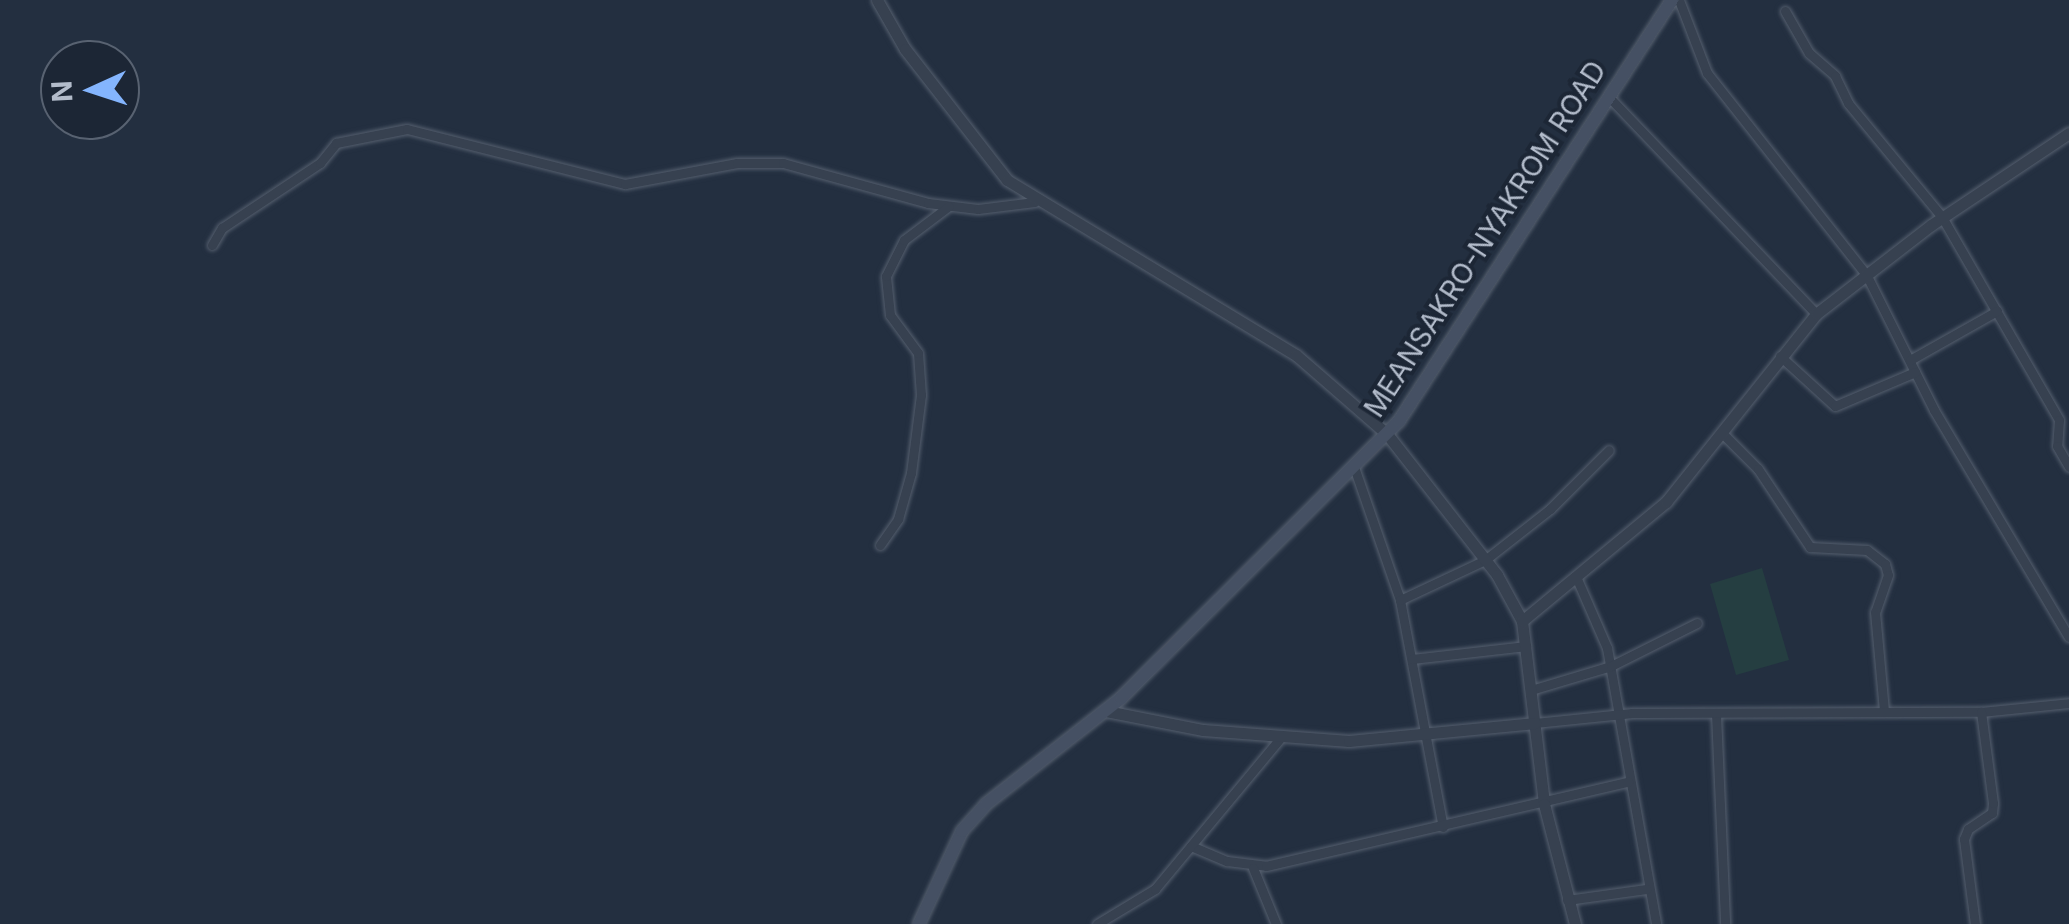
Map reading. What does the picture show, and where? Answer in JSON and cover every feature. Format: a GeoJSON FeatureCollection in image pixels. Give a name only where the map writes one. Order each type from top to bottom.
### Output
{"type":"FeatureCollection","features":[{"type":"Feature","properties":{"kind":"main road","name":"MEANSAKRO-NYAKROM ROAD"},"geometry":{"type":"LineString","coordinates":[[919,924],[962,831],[986,804],[1106,711],[1387,434],[1608,96],[1676,0]]}},
{"type":"Feature","properties":{"kind":"street"},"geometry":{"type":"LineString","coordinates":[[1676,0],[1707,73],[1866,274],[1915,372],[2069,638]]}},
{"type":"Feature","properties":{"kind":"street"},"geometry":{"type":"LineString","coordinates":[[881,1],[979,150],[1035,202],[1296,356],[1387,434],[1485,560],[1522,622],[1544,804],[1575,924]]}},
{"type":"Feature","properties":{"kind":"street"},"geometry":{"type":"LineString","coordinates":[[1785,11],[1810,53],[1835,76],[1848,104],[1942,217],[2059,420],[2058,446],[2069,467]]}},
{"type":"Feature","properties":{"kind":"street"},"geometry":{"type":"LineString","coordinates":[[1608,96],[1816,314]]}},
{"type":"Feature","properties":{"kind":"street"},"geometry":{"type":"LineString","coordinates":[[212,245],[222,228],[320,162],[336,143],[407,129],[624,184],[737,163],[783,163],[948,206],[1018,208],[1035,202]]}},
{"type":"Feature","properties":{"kind":"street"},"geometry":{"type":"LineString","coordinates":[[1522,622],[1666,502],[1816,314],[1942,217],[2069,133]]}},
{"type":"Feature","properties":{"kind":"street"},"geometry":{"type":"LineString","coordinates":[[880,545],[898,519],[911,473],[920,396],[918,353],[890,315],[886,276],[904,240],[948,206]]}},
{"type":"Feature","properties":{"kind":"street"},"geometry":{"type":"LineString","coordinates":[[1910,360],[1997,311]]}},
{"type":"Feature","properties":{"kind":"street"},"geometry":{"type":"LineString","coordinates":[[1780,356],[1835,406],[1915,372]]}},
{"type":"Feature","properties":{"kind":"street"},"geometry":{"type":"LineString","coordinates":[[1723,434],[1758,469],[1810,547],[1868,550],[1885,564],[1875,612],[1884,710]]}},
{"type":"Feature","properties":{"kind":"street"},"geometry":{"type":"LineString","coordinates":[[1400,600],[1485,560],[1550,510],[1608,450]]}},
{"type":"Feature","properties":{"kind":"street"},"geometry":{"type":"LineString","coordinates":[[1354,467],[1400,600],[1421,734],[1443,827]]}},
{"type":"Feature","properties":{"kind":"street"},"geometry":{"type":"LineString","coordinates":[[1578,579],[1598,615],[1622,714],[1628,782],[1646,889],[1656,924]]}},
{"type":"Feature","properties":{"kind":"street"},"geometry":{"type":"LineString","coordinates":[[1531,690],[1611,666],[1697,623]]}},
{"type":"Feature","properties":{"kind":"street"},"geometry":{"type":"LineString","coordinates":[[1412,659],[1526,646]]}},
{"type":"Feature","properties":{"kind":"street"},"geometry":{"type":"LineString","coordinates":[[1106,711],[1178,727],[1349,741],[1622,714],[1981,712],[2069,703]]}},
{"type":"Feature","properties":{"kind":"street"},"geometry":{"type":"LineString","coordinates":[[1975,924],[1964,839],[1968,829],[1992,813],[1993,803],[1981,712]]}},
{"type":"Feature","properties":{"kind":"street"},"geometry":{"type":"LineString","coordinates":[[1716,714],[1725,924]]}},
{"type":"Feature","properties":{"kind":"street"},"geometry":{"type":"LineString","coordinates":[[1097,924],[1137,904],[1192,846],[1282,736]]}},
{"type":"Feature","properties":{"kind":"street"},"geometry":{"type":"LineString","coordinates":[[1192,846],[1252,868],[1628,782]]}},
{"type":"Feature","properties":{"kind":"street"},"geometry":{"type":"LineString","coordinates":[[1252,868],[1276,924]]}},
{"type":"Feature","properties":{"kind":"street"},"geometry":{"type":"LineString","coordinates":[[1567,900],[1646,889]]}},
{"type":"Feature","properties":{"kind":"green space"},"geometry":{"type":"Polygon","coordinates":[[[1762,568],[1789,660],[1736,675],[1710,584],[1762,568]]]}}]}
